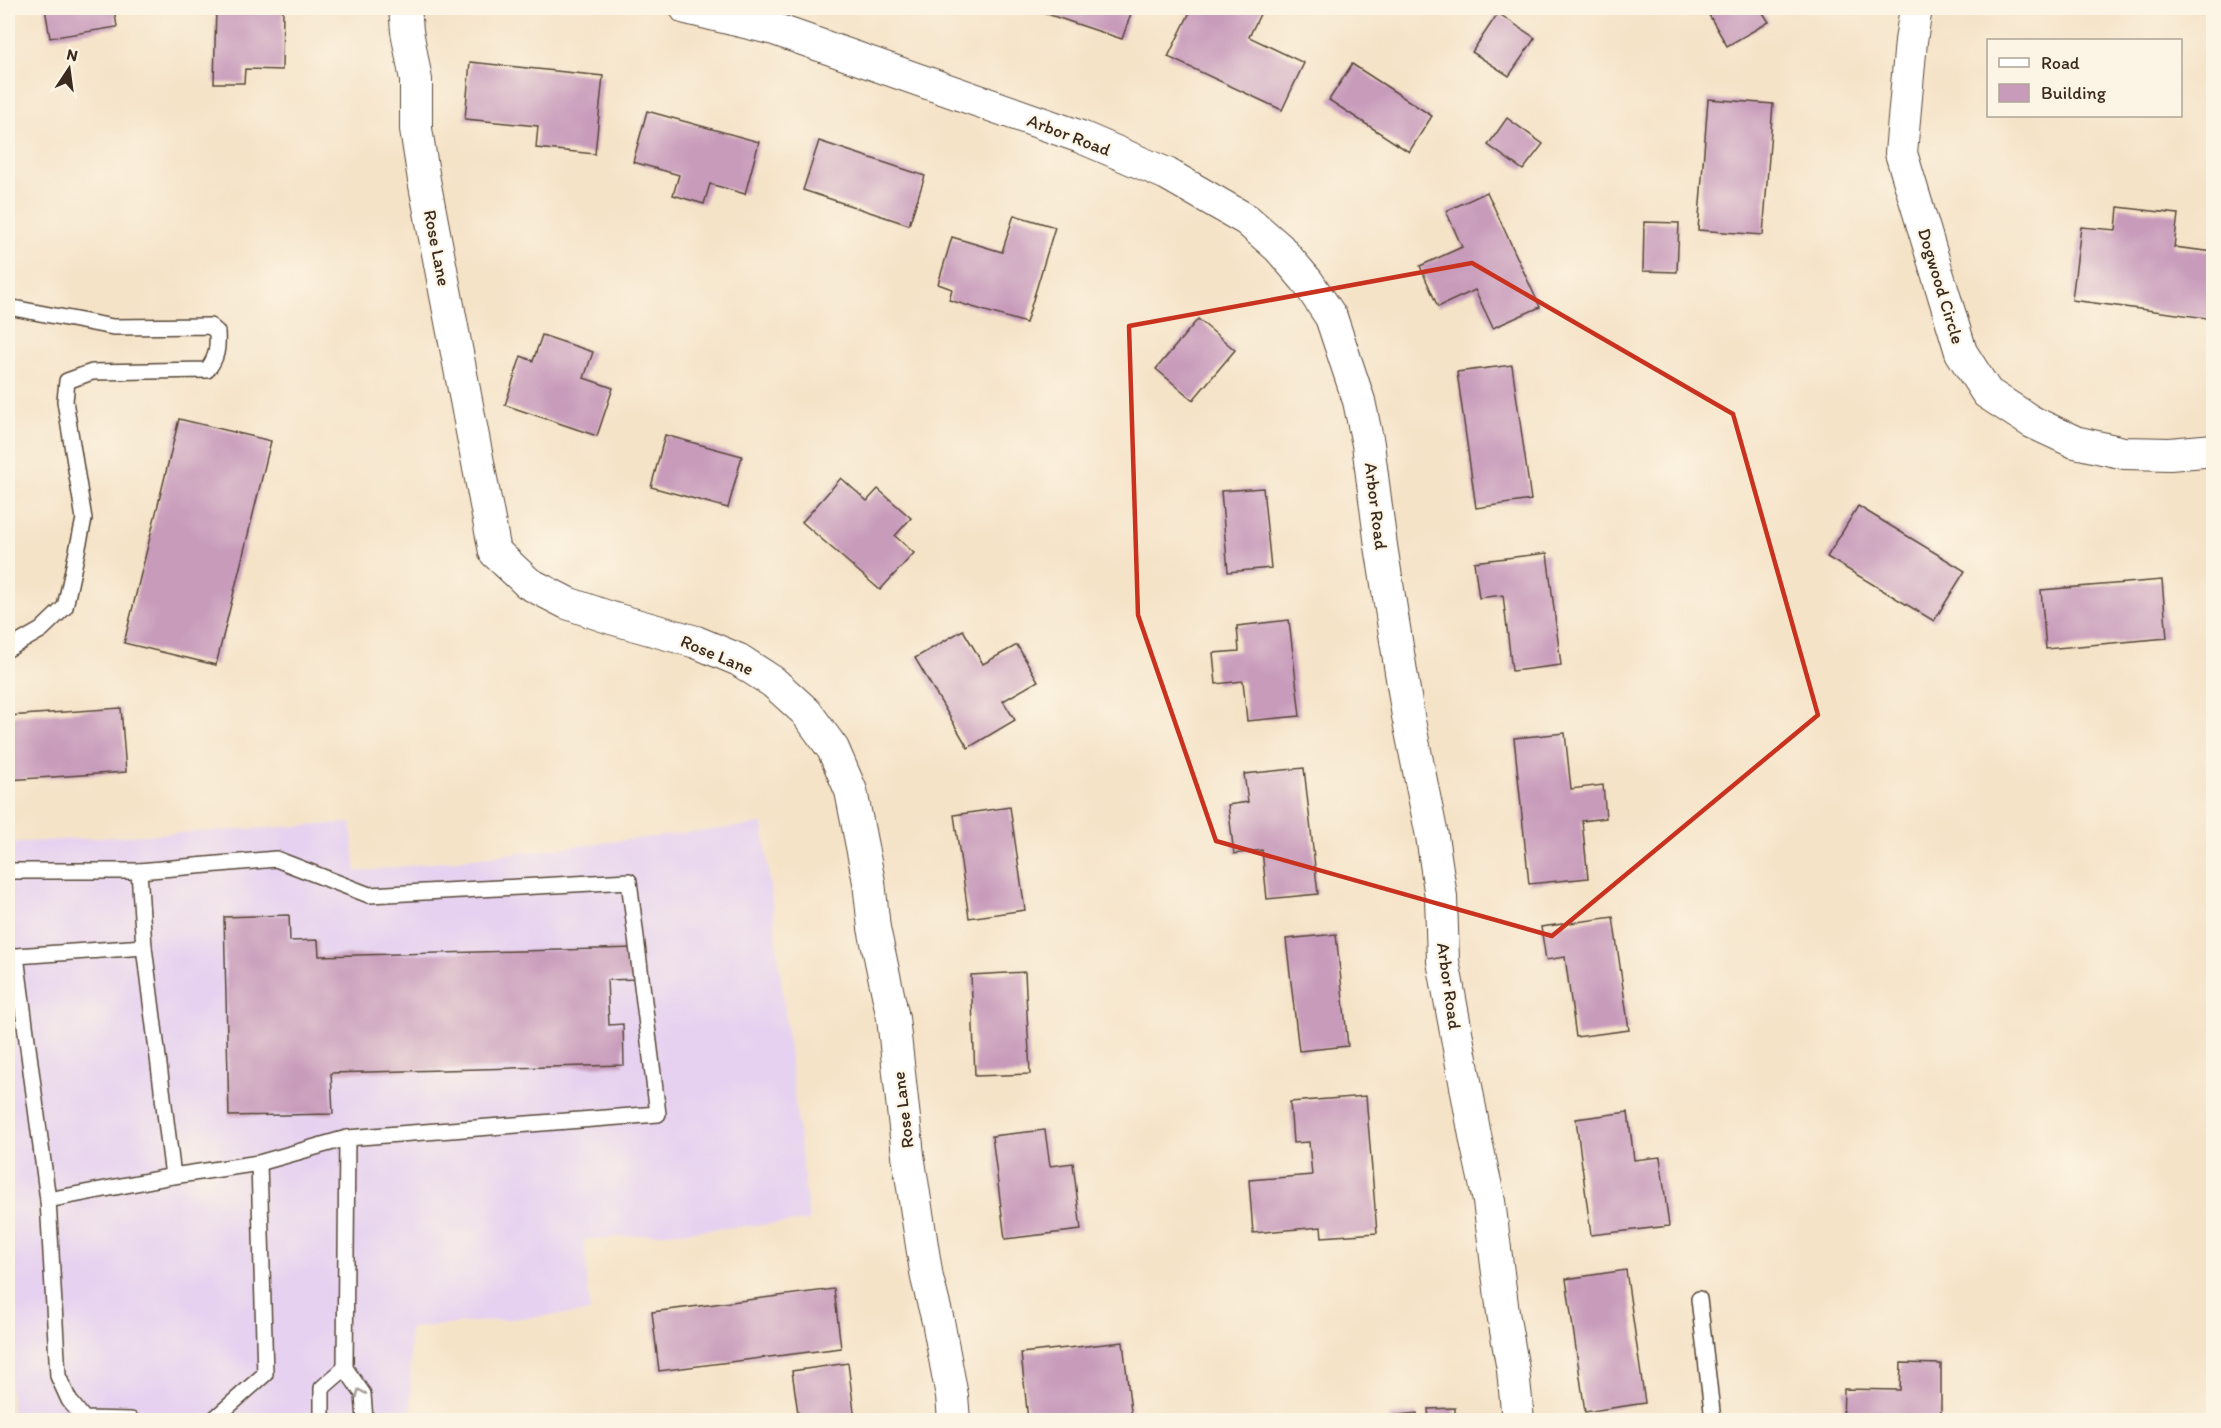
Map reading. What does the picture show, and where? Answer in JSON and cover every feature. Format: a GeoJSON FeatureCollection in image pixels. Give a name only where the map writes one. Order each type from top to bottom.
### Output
{"type":"FeatureCollection","features":[{"type":"Feature","properties":{"kind":"street","name":"Rose Lane"},"geometry":{"type":"LineString","coordinates":[[405,8],[416,80],[416,129],[424,180],[495,552],[528,583],[567,603],[696,642],[739,660],[774,682],[806,712],[833,749],[851,791],[893,1018],[908,1155],[927,1278],[952,1396],[954,1420]]}},
{"type":"Feature","properties":{"kind":"street","name":"Arbor Road"},"geometry":{"type":"LineString","coordinates":[[686,8],[774,29],[1081,137],[1167,174],[1246,220],[1279,248],[1308,281],[1331,317],[1359,401],[1368,444],[1381,546],[1408,716],[1432,836],[1441,897],[1443,961],[1489,1201],[1503,1313],[1514,1370],[1518,1420]]}},
{"type":"Feature","properties":{"kind":"street","name":"Dogwood Circle"},"geometry":{"type":"LineString","coordinates":[[1916,8],[1901,153],[1961,352],[1988,393],[2032,422],[2074,442],[2124,453],[2170,454],[2214,450]]}},
{"type":"Feature","properties":{"kind":"lane"},"geometry":{"type":"LineString","coordinates":[[8,307],[113,327],[210,326],[217,332],[218,351],[207,370],[92,372],[67,381],[65,401],[84,519],[65,607],[41,630],[8,649]]}},
{"type":"Feature","properties":{"kind":"lane"},"geometry":{"type":"LineString","coordinates":[[8,871],[139,871],[276,860],[369,895],[629,881],[658,1114],[347,1138],[259,1163],[174,1176],[48,1200]]}},
{"type":"Feature","properties":{"kind":"lane"},"geometry":{"type":"LineString","coordinates":[[139,871],[144,947],[174,1176]]}},
{"type":"Feature","properties":{"kind":"lane"},"geometry":{"type":"LineString","coordinates":[[131,1420],[84,1419],[69,1400],[57,1376],[48,1200],[16,956],[144,947]]}},
{"type":"Feature","properties":{"kind":"lane"},"geometry":{"type":"LineString","coordinates":[[347,1138],[345,1368],[363,1394],[365,1420]]}},
{"type":"Feature","properties":{"kind":"lane"},"geometry":{"type":"LineString","coordinates":[[213,1420],[265,1374],[259,1163]]}},
{"type":"Feature","properties":{"kind":"lane"},"geometry":{"type":"LineString","coordinates":[[1699,1299],[1713,1420]]}},
{"type":"Feature","properties":{"kind":"lane"},"geometry":{"type":"LineString","coordinates":[[322,1420],[322,1388],[345,1368]]}},
{"type":"Feature","properties":{"kind":"highlighted area"},"geometry":{"type":"Polygon","coordinates":[[[1472,263],[1733,414],[1818,715],[1552,936],[1216,841],[1138,615],[1129,326],[1472,263]]]}},
{"type":"Feature","properties":{"kind":"shaded area"},"geometry":{"type":"Polygon","coordinates":[[[351,823],[356,872],[763,824],[809,1221],[584,1240],[590,1312],[409,1328],[412,1420],[13,1420],[8,1364],[8,843],[351,823]]]}},
{"type":"Feature","properties":{"kind":"building"},"geometry":{"type":"Polygon","coordinates":[[[45,8],[114,8],[117,27],[50,38],[45,8]]]}},
{"type":"Feature","properties":{"kind":"building"},"geometry":{"type":"Polygon","coordinates":[[[216,8],[283,8],[282,70],[245,69],[244,83],[214,83],[216,8]]]}},
{"type":"Feature","properties":{"kind":"building"},"geometry":{"type":"Polygon","coordinates":[[[1029,8],[1133,8],[1122,39],[1029,8]]]}},
{"type":"Feature","properties":{"kind":"building"},"geometry":{"type":"Polygon","coordinates":[[[1192,8],[1263,8],[1249,37],[1304,63],[1282,110],[1168,57],[1192,8]]]}},
{"type":"Feature","properties":{"kind":"building"},"geometry":{"type":"Polygon","coordinates":[[[1705,8],[1760,8],[1769,22],[1727,46],[1705,8]]]}},
{"type":"Feature","properties":{"kind":"building"},"geometry":{"type":"Polygon","coordinates":[[[1498,13],[1535,38],[1509,76],[1472,52],[1498,13]]]}},
{"type":"Feature","properties":{"kind":"building"},"geometry":{"type":"Polygon","coordinates":[[[470,62],[603,76],[595,154],[536,148],[538,126],[465,119],[470,62]]]}},
{"type":"Feature","properties":{"kind":"building"},"geometry":{"type":"Polygon","coordinates":[[[1352,64],[1432,116],[1409,152],[1329,100],[1352,64]]]}},
{"type":"Feature","properties":{"kind":"building"},"geometry":{"type":"Polygon","coordinates":[[[1708,99],[1773,104],[1763,235],[1698,230],[1708,99]]]}},
{"type":"Feature","properties":{"kind":"building"},"geometry":{"type":"Polygon","coordinates":[[[647,111],[759,142],[745,194],[710,184],[704,204],[673,195],[679,175],[633,162],[647,111]]]}},
{"type":"Feature","properties":{"kind":"building"},"geometry":{"type":"Polygon","coordinates":[[[1507,118],[1543,144],[1523,170],[1488,145],[1507,118]]]}},
{"type":"Feature","properties":{"kind":"building"},"geometry":{"type":"Polygon","coordinates":[[[819,141],[925,176],[909,225],[803,190],[819,141]]]}},
{"type":"Feature","properties":{"kind":"building"},"geometry":{"type":"Polygon","coordinates":[[[1487,192],[1540,307],[1493,328],[1475,290],[1438,307],[1420,266],[1462,247],[1446,211],[1487,192]]]}},
{"type":"Feature","properties":{"kind":"building"},"geometry":{"type":"Polygon","coordinates":[[[2118,207],[2178,214],[2174,247],[2214,252],[2214,319],[2072,300],[2081,227],[2116,230],[2118,207]]]}},
{"type":"Feature","properties":{"kind":"building"},"geometry":{"type":"Polygon","coordinates":[[[1014,215],[1055,227],[1026,323],[949,300],[952,289],[938,284],[952,237],[1002,252],[1014,215]]]}},
{"type":"Feature","properties":{"kind":"building"},"geometry":{"type":"Polygon","coordinates":[[[1644,222],[1679,223],[1677,272],[1643,271],[1644,222]]]}},
{"type":"Feature","properties":{"kind":"building"},"geometry":{"type":"Polygon","coordinates":[[[1198,319],[1235,350],[1193,400],[1156,369],[1198,319]]]}},
{"type":"Feature","properties":{"kind":"building"},"geometry":{"type":"Polygon","coordinates":[[[542,335],[593,352],[584,378],[613,388],[597,436],[505,405],[521,356],[533,361],[542,335]]]}},
{"type":"Feature","properties":{"kind":"building"},"geometry":{"type":"Polygon","coordinates":[[[1512,365],[1531,500],[1476,508],[1457,372],[1512,365]]]}},
{"type":"Feature","properties":{"kind":"building"},"geometry":{"type":"Polygon","coordinates":[[[179,419],[271,441],[216,665],[124,643],[179,419]]]}},
{"type":"Feature","properties":{"kind":"building"},"geometry":{"type":"Polygon","coordinates":[[[665,435],[742,456],[728,508],[651,487],[665,435]]]}},
{"type":"Feature","properties":{"kind":"building"},"geometry":{"type":"Polygon","coordinates":[[[841,478],[867,501],[878,489],[911,518],[895,536],[914,553],[880,590],[802,522],[841,478]]]}},
{"type":"Feature","properties":{"kind":"building"},"geometry":{"type":"Polygon","coordinates":[[[1263,488],[1271,568],[1228,572],[1221,491],[1263,488]]]}},
{"type":"Feature","properties":{"kind":"building"},"geometry":{"type":"Polygon","coordinates":[[[1858,506],[1965,571],[1934,621],[1827,557],[1858,506]]]}},
{"type":"Feature","properties":{"kind":"building"},"geometry":{"type":"Polygon","coordinates":[[[1547,553],[1561,665],[1512,671],[1503,595],[1479,598],[1474,562],[1547,553]]]}},
{"type":"Feature","properties":{"kind":"building"},"geometry":{"type":"Polygon","coordinates":[[[2162,580],[2167,638],[2046,649],[2041,590],[2162,580]]]}},
{"type":"Feature","properties":{"kind":"building"},"geometry":{"type":"Polygon","coordinates":[[[1289,620],[1300,716],[1247,721],[1243,681],[1216,684],[1213,653],[1239,651],[1237,626],[1289,620]]]}},
{"type":"Feature","properties":{"kind":"building"},"geometry":{"type":"Polygon","coordinates":[[[963,630],[983,664],[1017,645],[1038,681],[1003,701],[1015,720],[968,748],[915,658],[963,630]]]}},
{"type":"Feature","properties":{"kind":"building"},"geometry":{"type":"Polygon","coordinates":[[[121,708],[126,772],[8,780],[8,716],[121,708]]]}},
{"type":"Feature","properties":{"kind":"building"},"geometry":{"type":"Polygon","coordinates":[[[1565,733],[1571,789],[1603,785],[1606,818],[1582,821],[1588,878],[1529,884],[1514,738],[1565,733]]]}},
{"type":"Feature","properties":{"kind":"building"},"geometry":{"type":"Polygon","coordinates":[[[1304,768],[1318,894],[1267,899],[1262,850],[1234,854],[1228,805],[1248,802],[1244,774],[1304,768]]]}},
{"type":"Feature","properties":{"kind":"building"},"geometry":{"type":"Polygon","coordinates":[[[1010,807],[1025,910],[969,918],[954,815],[1010,807]]]}},
{"type":"Feature","properties":{"kind":"building"},"geometry":{"type":"Polygon","coordinates":[[[289,915],[290,941],[318,940],[319,956],[637,948],[638,979],[607,980],[609,1025],[623,1024],[624,1065],[331,1073],[333,1114],[229,1116],[224,917],[289,915]]]}},
{"type":"Feature","properties":{"kind":"building"},"geometry":{"type":"Polygon","coordinates":[[[1613,917],[1629,1030],[1576,1037],[1565,957],[1546,960],[1541,927],[1613,917]]]}},
{"type":"Feature","properties":{"kind":"building"},"geometry":{"type":"Polygon","coordinates":[[[1336,934],[1348,1046],[1299,1051],[1286,939],[1336,934]]]}},
{"type":"Feature","properties":{"kind":"building"},"geometry":{"type":"Polygon","coordinates":[[[1025,972],[1030,1074],[975,1076],[971,975],[1025,972]]]}},
{"type":"Feature","properties":{"kind":"building"},"geometry":{"type":"Polygon","coordinates":[[[1366,1096],[1377,1233],[1322,1237],[1321,1227],[1253,1233],[1249,1180],[1312,1175],[1309,1142],[1293,1143],[1290,1102],[1366,1096]]]}},
{"type":"Feature","properties":{"kind":"building"},"geometry":{"type":"Polygon","coordinates":[[[1628,1112],[1634,1160],[1660,1157],[1669,1226],[1591,1235],[1576,1119],[1628,1112]]]}},
{"type":"Feature","properties":{"kind":"building"},"geometry":{"type":"Polygon","coordinates":[[[1045,1130],[1050,1166],[1073,1163],[1081,1230],[1005,1239],[992,1136],[1045,1130]]]}},
{"type":"Feature","properties":{"kind":"building"},"geometry":{"type":"Polygon","coordinates":[[[1626,1270],[1645,1403],[1585,1412],[1566,1279],[1626,1270]]]}},
{"type":"Feature","properties":{"kind":"building"},"geometry":{"type":"Polygon","coordinates":[[[834,1289],[841,1348],[659,1371],[652,1312],[834,1289]]]}},
{"type":"Feature","properties":{"kind":"building"},"geometry":{"type":"Polygon","coordinates":[[[1123,1342],[1132,1420],[1028,1420],[1021,1353],[1123,1342]]]}},
{"type":"Feature","properties":{"kind":"building"},"geometry":{"type":"Polygon","coordinates":[[[848,1363],[855,1420],[799,1420],[792,1371],[848,1363]]]}},
{"type":"Feature","properties":{"kind":"building"},"geometry":{"type":"Polygon","coordinates":[[[1901,1363],[1941,1364],[1941,1420],[1843,1420],[1844,1389],[1900,1390],[1901,1363]]]}},
{"type":"Feature","properties":{"kind":"building"},"geometry":{"type":"Polygon","coordinates":[[[1455,1408],[1455,1420],[1429,1420],[1428,1409],[1455,1408]]]}},
{"type":"Feature","properties":{"kind":"building"},"geometry":{"type":"Polygon","coordinates":[[[1417,1413],[1417,1420],[1389,1420],[1389,1416],[1417,1413]]]}}]}
